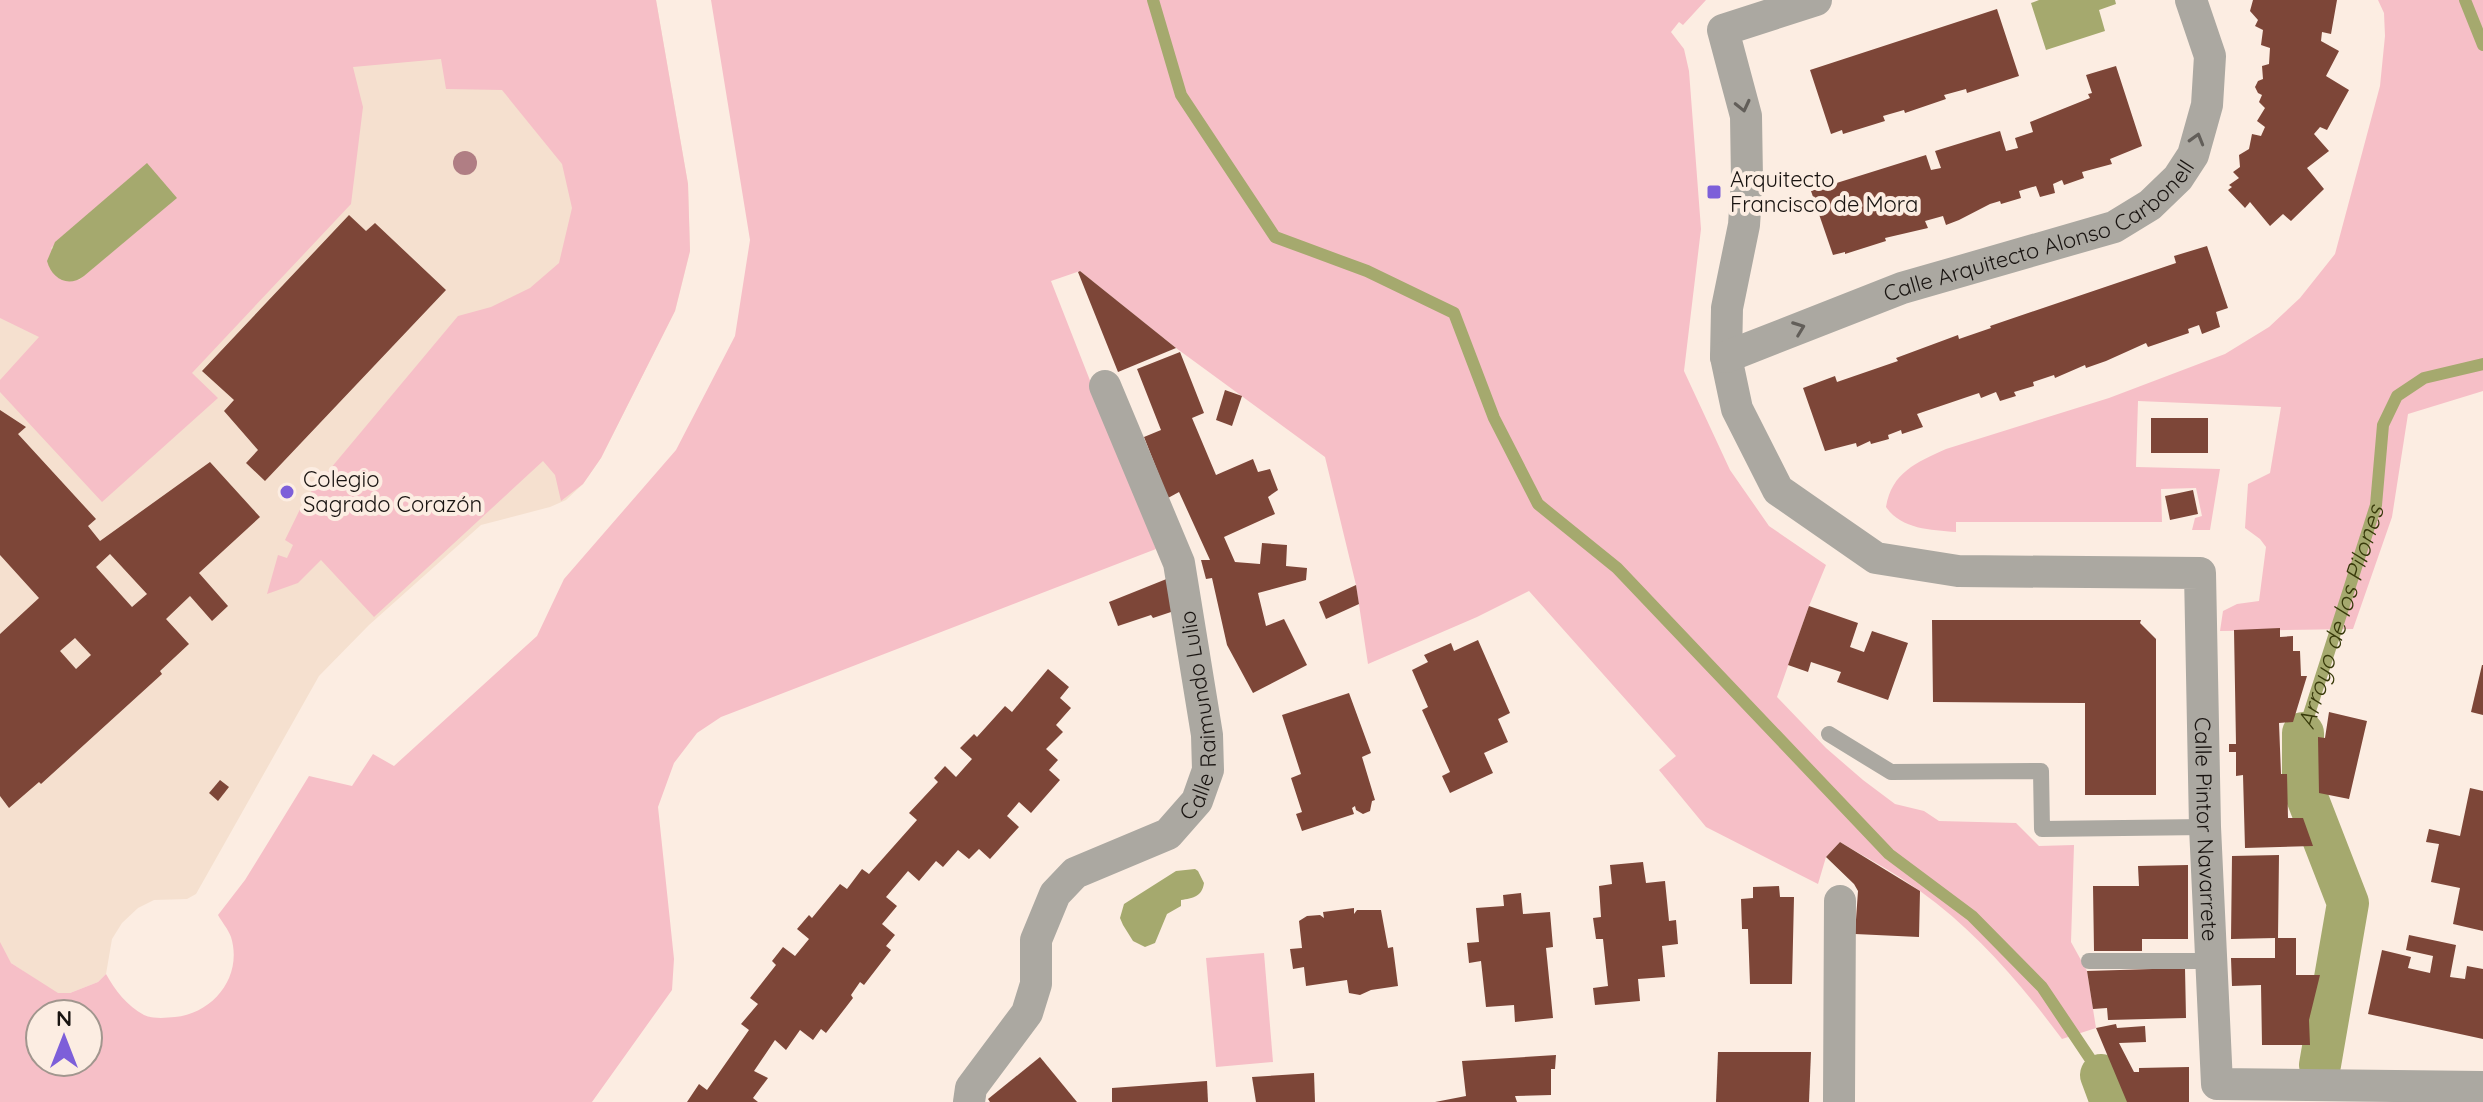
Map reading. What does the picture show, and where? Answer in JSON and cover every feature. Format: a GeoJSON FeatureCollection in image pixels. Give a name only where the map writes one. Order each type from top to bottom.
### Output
{"type":"FeatureCollection","features":[{"type":"Feature","properties":{"kind":"street"},"geometry":{"type":"LineString","coordinates":[[1726,357],[1727,308],[1744,225],[1747,180],[1746,116],[1723,30],[1816,0]]}},
{"type":"Feature","properties":{"kind":"street","name":"Calle Arquitecto Alonso Carbonell"},"geometry":{"type":"LineString","coordinates":[[1726,357],[1902,288],[2114,227],[2150,205],[2178,178],[2193,155],[2207,105],[2210,56],[2191,0]]}},
{"type":"Feature","properties":{"kind":"street","name":"Calle Pintor Navarrete"},"geometry":{"type":"LineString","coordinates":[[1726,357],[1737,409],[1778,490],[1876,558],[1958,571],[2200,573],[2205,827],[2217,1084],[2483,1087]]}},
{"type":"Feature","properties":{"kind":"street","name":"Calle Raimundo Lulio"},"geometry":{"type":"LineString","coordinates":[[969,1102],[971,1088],[1027,1013],[1036,984],[1036,940],[1055,894],[1075,873],[1168,834],[1197,801],[1208,770],[1207,735],[1179,563],[1105,386]]}},
{"type":"Feature","properties":{"kind":"street"},"geometry":{"type":"LineString","coordinates":[[1839,1102],[1840,901]]}},
{"type":"Feature","properties":{"kind":"lane"},"geometry":{"type":"LineString","coordinates":[[1829,734],[1891,772],[2041,771],[2042,829],[2205,827]]}},
{"type":"Feature","properties":{"kind":"lane"},"geometry":{"type":"LineString","coordinates":[[2089,961],[2210,961]]}},
{"type":"Feature","properties":{"kind":"shaded area","name":"Colegio Sagrado Corazón"},"geometry":{"type":"Polygon","coordinates":[[[0,0],[656,0],[688,184],[690,251],[675,311],[601,458],[583,484],[566,500],[550,507],[481,525],[369,625],[319,676],[196,894],[187,899],[154,900],[138,908],[122,923],[112,939],[106,974],[98,982],[70,993],[58,994],[0,959],[0,0]]]}},
{"type":"Feature","properties":{"kind":"shaded area"},"geometry":{"type":"Polygon","coordinates":[[[0,0],[656,0],[688,184],[690,251],[675,311],[601,458],[583,484],[561,501],[555,475],[543,461],[374,617],[321,560],[298,583],[267,594],[278,555],[287,558],[293,545],[285,540],[305,499],[458,316],[491,307],[530,288],[559,263],[572,208],[562,164],[502,90],[446,89],[441,59],[353,67],[363,107],[351,204],[192,373],[218,398],[102,502],[0,392],[0,380],[39,337],[0,318],[0,0]],[[147,164],[51,248],[79,280],[176,198],[147,164]]]}},
{"type":"Feature","properties":{"kind":"shaded area"},"geometry":{"type":"Polygon","coordinates":[[[711,0],[1706,0],[1683,25],[1679,22],[1671,32],[1684,49],[1689,71],[1701,229],[1684,371],[1730,470],[1769,526],[1826,565],[1777,697],[1826,748],[1895,804],[1924,811],[1939,821],[2016,823],[2039,846],[2074,845],[2071,942],[2087,971],[2096,1028],[2062,1039],[2014,978],[1941,907],[1910,884],[1840,842],[1826,857],[1818,884],[1706,827],[1659,770],[1676,756],[1529,591],[1368,664],[1356,585],[1325,457],[1176,348],[1080,271],[1051,281],[1156,549],[721,717],[697,733],[674,763],[658,807],[674,959],[672,990],[592,1102],[0,1102],[0,942],[11,963],[58,993],[70,993],[98,982],[106,974],[127,1002],[155,1018],[189,1014],[213,1000],[229,978],[234,951],[230,934],[218,915],[245,880],[309,776],[352,786],[373,754],[394,766],[537,636],[564,579],[676,450],[735,336],[750,240],[711,0]]]}},
{"type":"Feature","properties":{"kind":"shaded area"},"geometry":{"type":"Polygon","coordinates":[[[2039,0],[2115,0],[2116,4],[2099,10],[2105,31],[2046,50],[2031,3],[2039,0]]]}},
{"type":"Feature","properties":{"kind":"shaded area"},"geometry":{"type":"Polygon","coordinates":[[[2378,0],[2483,0],[2483,391],[2408,414],[2392,517],[2353,629],[2220,631],[2223,611],[2237,604],[2259,601],[2266,547],[2245,528],[2248,484],[2270,473],[2281,407],[2138,401],[2136,467],[2220,469],[2210,530],[2192,530],[2195,518],[2202,516],[2196,488],[2161,489],[2162,522],[1956,522],[1956,532],[1917,527],[1892,514],[1886,507],[1894,485],[1907,470],[1925,459],[1946,449],[2109,398],[2225,354],[2269,327],[2300,298],[2335,254],[2380,86],[2385,36],[2384,13],[2378,0]]]}},
{"type":"Feature","properties":{"kind":"shaded area"},"geometry":{"type":"Polygon","coordinates":[[[147,163],[177,198],[78,280],[67,281],[57,277],[47,261],[55,242],[147,163]]]}},
{"type":"Feature","properties":{"kind":"shaded area"},"geometry":{"type":"Polygon","coordinates":[[[1195,869],[1204,883],[1199,894],[1181,900],[1181,906],[1167,914],[1155,943],[1145,947],[1133,941],[1120,918],[1124,904],[1176,871],[1195,869]]]}},
{"type":"Feature","properties":{"kind":"shaded area"},"geometry":{"type":"Polygon","coordinates":[[[1264,953],[1273,1062],[1216,1067],[1206,958],[1264,953]]]}},
{"type":"Feature","properties":{"kind":"building"},"geometry":{"type":"Polygon","coordinates":[[[2253,0],[2337,0],[2331,34],[2322,32],[2321,41],[2339,51],[2326,76],[2349,90],[2327,130],[2320,127],[2314,134],[2329,151],[2307,168],[2324,189],[2291,221],[2283,214],[2270,226],[2250,202],[2245,208],[2228,190],[2232,187],[2229,185],[2239,178],[2233,172],[2240,167],[2239,155],[2249,149],[2252,134],[2261,136],[2265,127],[2257,121],[2265,108],[2259,102],[2262,95],[2255,87],[2263,79],[2262,66],[2269,64],[2270,48],[2261,45],[2263,30],[2255,26],[2258,20],[2250,11],[2253,0]]]}},
{"type":"Feature","properties":{"kind":"building"},"geometry":{"type":"Polygon","coordinates":[[[1997,9],[2019,76],[1967,93],[1966,89],[1944,95],[1946,99],[1905,113],[1904,110],[1883,116],[1885,121],[1843,134],[1842,130],[1831,134],[1810,70],[1997,9]]]}},
{"type":"Feature","properties":{"kind":"building"},"geometry":{"type":"Polygon","coordinates":[[[2116,66],[2142,146],[2110,159],[2112,164],[2082,172],[2084,178],[2064,185],[2062,180],[2053,184],[2055,193],[2040,197],[2036,186],[2019,191],[2021,198],[1990,204],[1946,225],[1943,216],[1925,221],[1928,228],[1833,255],[1811,191],[1926,155],[1931,170],[1941,168],[1935,151],[2000,131],[2006,151],[2018,148],[2015,138],[2033,132],[2030,122],[2090,98],[2088,94],[2092,93],[2086,75],[2116,66]]]}},
{"type":"Feature","properties":{"kind":"building"},"geometry":{"type":"Polygon","coordinates":[[[349,215],[366,231],[375,223],[446,290],[265,481],[246,463],[258,450],[224,411],[234,400],[202,371],[349,215]]]}},
{"type":"Feature","properties":{"kind":"building"},"geometry":{"type":"Polygon","coordinates":[[[2207,246],[2228,308],[2216,312],[2220,327],[2202,334],[2199,325],[2188,329],[2189,333],[2148,347],[2146,343],[2086,368],[2085,365],[2055,378],[2054,375],[2033,382],[2034,386],[2014,392],[2016,396],[2000,401],[1996,392],[1981,398],[1979,393],[1917,414],[1923,427],[1902,434],[1901,430],[1888,435],[1889,439],[1871,444],[1870,441],[1857,447],[1856,443],[1825,451],[1803,388],[1835,376],[1837,382],[1898,361],[1896,358],[1958,335],[1959,339],[2176,263],[2174,256],[2207,246]]]}},
{"type":"Feature","properties":{"kind":"building"},"geometry":{"type":"Polygon","coordinates":[[[1080,271],[1176,348],[1118,372],[1080,271]]]}},
{"type":"Feature","properties":{"kind":"building"},"geometry":{"type":"Polygon","coordinates":[[[1180,352],[1204,413],[1192,418],[1216,475],[1253,459],[1258,472],[1270,469],[1278,490],[1268,497],[1275,514],[1224,537],[1235,562],[1260,564],[1262,543],[1287,545],[1286,566],[1307,568],[1306,580],[1258,593],[1266,626],[1284,619],[1307,665],[1253,693],[1227,645],[1212,578],[1206,579],[1201,560],[1210,560],[1179,492],[1168,498],[1144,437],[1161,430],[1137,369],[1180,352]]]}},
{"type":"Feature","properties":{"kind":"building"},"geometry":{"type":"Polygon","coordinates":[[[1225,390],[1242,396],[1232,426],[1216,420],[1225,390]]]}},
{"type":"Feature","properties":{"kind":"building"},"geometry":{"type":"Polygon","coordinates":[[[0,410],[26,427],[18,434],[96,519],[88,526],[100,541],[210,462],[260,517],[199,573],[228,606],[212,621],[190,596],[166,619],[189,644],[160,671],[162,674],[41,784],[39,782],[9,808],[0,796],[0,634],[39,598],[0,555],[0,410]],[[110,554],[96,567],[132,607],[147,594],[110,554]],[[75,638],[60,651],[76,669],[91,655],[75,638]]]}},
{"type":"Feature","properties":{"kind":"building"},"geometry":{"type":"Polygon","coordinates":[[[2151,418],[2208,418],[2208,453],[2151,453],[2151,418]]]}},
{"type":"Feature","properties":{"kind":"building"},"geometry":{"type":"Polygon","coordinates":[[[2193,490],[2198,514],[2170,520],[2165,496],[2193,490]]]}},
{"type":"Feature","properties":{"kind":"building"},"geometry":{"type":"Polygon","coordinates":[[[1169,578],[1174,611],[1118,626],[1109,602],[1169,578]]]}},
{"type":"Feature","properties":{"kind":"building"},"geometry":{"type":"Polygon","coordinates":[[[1356,585],[1359,604],[1326,619],[1319,602],[1356,585]]]}},
{"type":"Feature","properties":{"kind":"building"},"geometry":{"type":"Polygon","coordinates":[[[1809,606],[1858,623],[1850,647],[1864,652],[1872,631],[1908,643],[1888,700],[1837,682],[1841,672],[1811,662],[1808,672],[1788,665],[1809,606]]]}},
{"type":"Feature","properties":{"kind":"building"},"geometry":{"type":"Polygon","coordinates":[[[1932,620],[2141,620],[2140,623],[2156,639],[2156,795],[2085,795],[2085,703],[1933,702],[1932,620]]]}},
{"type":"Feature","properties":{"kind":"building"},"geometry":{"type":"Polygon","coordinates":[[[2280,628],[2280,637],[2293,636],[2293,651],[2300,651],[2301,676],[2307,676],[2293,722],[2279,723],[2281,774],[2287,774],[2288,818],[2303,818],[2313,846],[2245,848],[2243,775],[2236,776],[2236,752],[2229,752],[2229,744],[2236,744],[2234,630],[2280,628]]]}},
{"type":"Feature","properties":{"kind":"building"},"geometry":{"type":"Polygon","coordinates":[[[1478,640],[1510,713],[1498,719],[1508,742],[1484,753],[1493,773],[1450,793],[1442,776],[1450,772],[1422,710],[1428,707],[1412,670],[1428,662],[1424,655],[1451,643],[1454,651],[1478,640]]]}},
{"type":"Feature","properties":{"kind":"building"},"geometry":{"type":"Polygon","coordinates":[[[2483,665],[2483,715],[2471,712],[2483,665]]]}},
{"type":"Feature","properties":{"kind":"building"},"geometry":{"type":"Polygon","coordinates":[[[1048,669],[1069,687],[1060,698],[1071,708],[1056,725],[1063,732],[1046,749],[1058,760],[1049,770],[1060,780],[1031,813],[1019,802],[1007,816],[1019,827],[990,859],[979,849],[969,859],[958,850],[943,867],[936,861],[919,881],[908,871],[886,897],[897,906],[882,924],[895,935],[886,946],[891,950],[864,985],[860,982],[851,995],[853,998],[826,1033],[821,1029],[813,1040],[800,1030],[786,1050],[775,1040],[754,1071],[768,1078],[753,1098],[758,1102],[687,1102],[699,1084],[707,1090],[749,1030],[741,1024],[758,1004],[750,998],[776,965],[772,961],[783,947],[795,956],[809,939],[797,929],[809,915],[812,918],[840,884],[847,889],[862,869],[869,874],[917,820],[909,813],[938,782],[934,778],[945,766],[956,777],[972,759],[960,748],[974,734],[977,737],[1005,706],[1012,712],[1048,669]]]}},
{"type":"Feature","properties":{"kind":"building"},"geometry":{"type":"Polygon","coordinates":[[[1349,693],[1371,753],[1362,757],[1375,800],[1370,811],[1363,814],[1355,806],[1352,808],[1354,814],[1302,831],[1296,814],[1302,812],[1291,778],[1301,774],[1282,715],[1349,693]]]}},
{"type":"Feature","properties":{"kind":"building"},"geometry":{"type":"Polygon","coordinates":[[[2329,712],[2367,721],[2349,799],[2319,793],[2318,737],[2325,738],[2329,712]]]}},
{"type":"Feature","properties":{"kind":"building"},"geometry":{"type":"Polygon","coordinates":[[[220,780],[229,787],[218,801],[209,793],[220,780]]]}},
{"type":"Feature","properties":{"kind":"building"},"geometry":{"type":"Polygon","coordinates":[[[2470,788],[2483,791],[2483,931],[2453,924],[2460,888],[2431,882],[2439,844],[2426,842],[2429,829],[2460,836],[2470,788]]]}},
{"type":"Feature","properties":{"kind":"building"},"geometry":{"type":"Polygon","coordinates":[[[1840,842],[1920,891],[1919,937],[1855,934],[1858,891],[1826,857],[1840,842]]]}},
{"type":"Feature","properties":{"kind":"building"},"geometry":{"type":"Polygon","coordinates":[[[2279,855],[2278,938],[2296,938],[2296,975],[2320,975],[2309,1020],[2310,1045],[2262,1045],[2261,985],[2232,986],[2231,958],[2275,958],[2275,938],[2231,939],[2232,856],[2279,855]]]}},
{"type":"Feature","properties":{"kind":"building"},"geometry":{"type":"Polygon","coordinates":[[[1643,862],[1646,883],[1665,881],[1669,921],[1676,920],[1678,944],[1662,946],[1665,977],[1638,979],[1640,1001],[1595,1005],[1593,988],[1608,986],[1603,939],[1596,939],[1593,918],[1601,917],[1599,886],[1612,884],[1610,865],[1643,862]]]}},
{"type":"Feature","properties":{"kind":"building"},"geometry":{"type":"Polygon","coordinates":[[[2188,865],[2188,939],[2142,939],[2142,951],[2094,951],[2093,886],[2139,886],[2138,866],[2188,865]]]}},
{"type":"Feature","properties":{"kind":"building"},"geometry":{"type":"Polygon","coordinates":[[[1779,886],[1780,897],[1794,897],[1792,984],[1750,984],[1748,929],[1742,929],[1741,899],[1753,898],[1753,887],[1779,886]]]}},
{"type":"Feature","properties":{"kind":"building"},"geometry":{"type":"Polygon","coordinates":[[[1521,893],[1523,914],[1550,912],[1553,947],[1546,948],[1553,1018],[1515,1022],[1514,1005],[1486,1007],[1481,961],[1469,963],[1467,943],[1479,942],[1476,908],[1504,906],[1503,895],[1521,893]]]}},
{"type":"Feature","properties":{"kind":"building"},"geometry":{"type":"Polygon","coordinates":[[[1354,908],[1354,914],[1357,910],[1381,910],[1388,948],[1393,947],[1398,986],[1360,995],[1349,993],[1347,980],[1306,986],[1304,967],[1293,969],[1290,949],[1302,948],[1299,921],[1307,916],[1320,915],[1324,918],[1323,912],[1354,908]]]}},
{"type":"Feature","properties":{"kind":"building"},"geometry":{"type":"Polygon","coordinates":[[[2409,935],[2456,945],[2450,977],[2465,979],[2467,966],[2483,969],[2483,1039],[2368,1014],[2382,950],[2411,957],[2408,968],[2430,973],[2433,956],[2406,950],[2409,935]]]}},
{"type":"Feature","properties":{"kind":"building"},"geometry":{"type":"Polygon","coordinates":[[[2185,968],[2186,1018],[2108,1020],[2107,1008],[2093,1009],[2087,971],[2185,968]]]}},
{"type":"Feature","properties":{"kind":"building"},"geometry":{"type":"Polygon","coordinates":[[[2116,1024],[2117,1028],[2145,1026],[2146,1042],[2119,1043],[2134,1072],[2139,1072],[2139,1068],[2189,1067],[2189,1102],[2127,1102],[2096,1028],[2116,1024]]]}},
{"type":"Feature","properties":{"kind":"building"},"geometry":{"type":"Polygon","coordinates":[[[1718,1052],[1811,1052],[1809,1102],[1716,1102],[1718,1052]]]}},
{"type":"Feature","properties":{"kind":"building"},"geometry":{"type":"Polygon","coordinates":[[[1556,1055],[1555,1069],[1551,1069],[1551,1095],[1515,1096],[1517,1102],[1435,1102],[1466,1096],[1462,1061],[1556,1055]]]}},
{"type":"Feature","properties":{"kind":"building"},"geometry":{"type":"Polygon","coordinates":[[[1040,1057],[1077,1102],[990,1102],[988,1099],[1040,1057]]]}},
{"type":"Feature","properties":{"kind":"building"},"geometry":{"type":"Polygon","coordinates":[[[1314,1073],[1315,1102],[1256,1102],[1252,1077],[1314,1073]]]}},
{"type":"Feature","properties":{"kind":"building"},"geometry":{"type":"Polygon","coordinates":[[[1207,1081],[1208,1102],[1112,1102],[1112,1088],[1207,1081]]]}},
{"type":"Feature","properties":{"kind":"waterway"},"geometry":{"type":"LineString","coordinates":[[1153,0],[1181,95],[1275,237],[1367,271],[1454,313],[1494,418],[1538,504],[1617,568],[1889,854],[1972,916],[2042,987],[2101,1075]]}},
{"type":"Feature","properties":{"kind":"waterway","name":"Arroyo de los Pilones"},"geometry":{"type":"LineString","coordinates":[[2465,0],[2483,45]]}},
{"type":"Feature","properties":{"kind":"waterway","name":"Arroyo de los Pilones"},"geometry":{"type":"LineString","coordinates":[[2303,733],[2376,505],[2383,425],[2397,396],[2424,378],[2483,364]]}},
{"type":"Feature","properties":{"kind":"waterway","name":"Arroyo de los Pilones"},"geometry":{"type":"LineString","coordinates":[[2303,733],[2303,787],[2348,903],[2320,1065]]}},
{"type":"Feature","properties":{"kind":"waterway"},"geometry":{"type":"LineString","coordinates":[[2101,1075],[2111,1102]]}},
{"type":"Feature","properties":{"kind":"place","name":"Arquitecto Francisco de Mora"},"geometry":{"type":"Point","coordinates":[1714,192]}},
{"type":"Feature","properties":{"kind":"place","name":"Colegio Sagrado Corazón"},"geometry":{"type":"Point","coordinates":[287,492]}}]}
